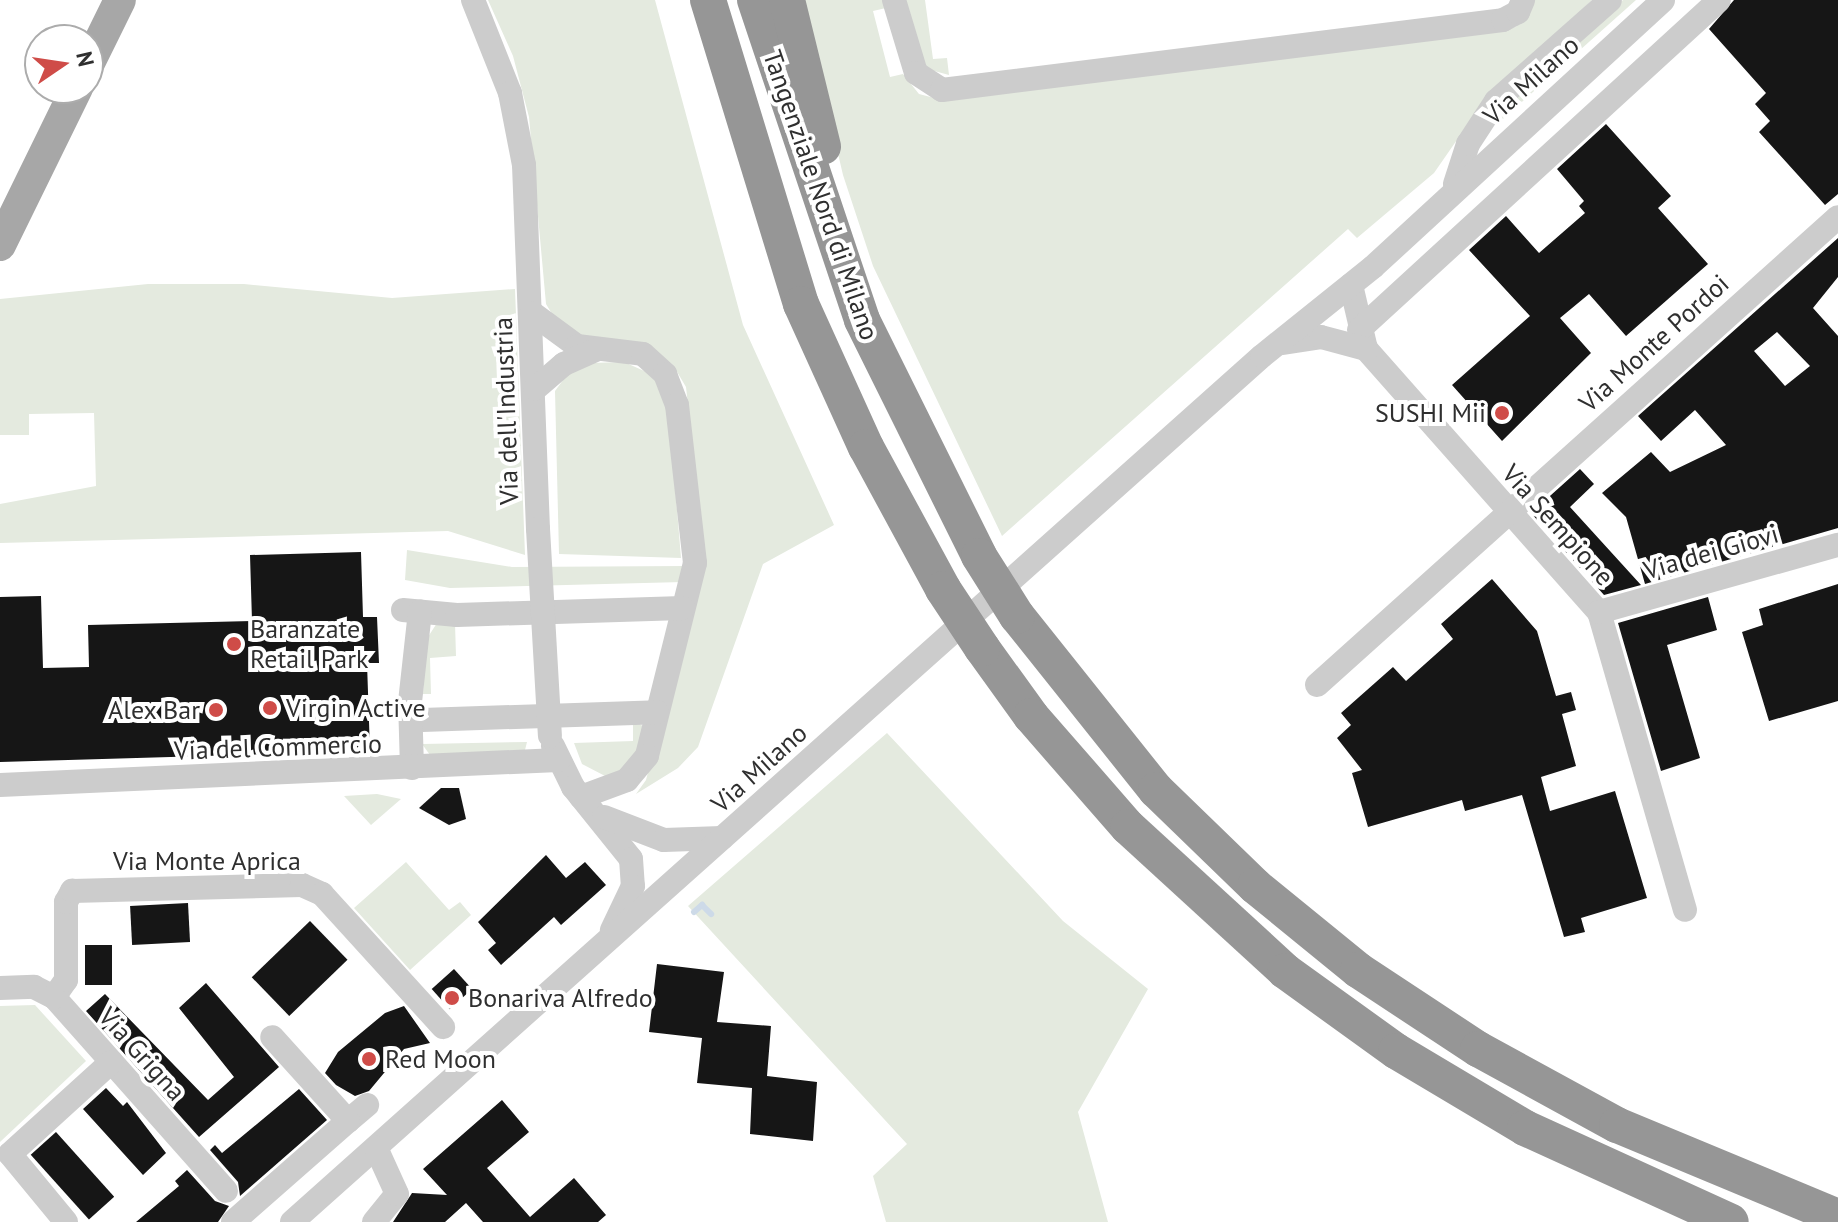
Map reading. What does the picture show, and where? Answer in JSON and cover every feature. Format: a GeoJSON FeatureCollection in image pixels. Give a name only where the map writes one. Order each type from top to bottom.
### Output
{"type":"FeatureCollection","features":[{"type":"Feature","properties":{"kind":"highway"},"geometry":{"type":"LineString","coordinates":[[693,0],[754,164]]}},
{"type":"Feature","properties":{"kind":"highway","name":"Tangenziale Nord di Milano"},"geometry":{"type":"LineString","coordinates":[[708,0],[754,164],[832,376],[943,589],[1031,716],[1128,827],[1285,971],[1396,1051],[1525,1128],[1731,1222]]}},
{"type":"Feature","properties":{"kind":"highway","name":"Tangenziale Nord di Milano"},"geometry":{"type":"LineString","coordinates":[[755,0],[862,320],[979,556],[1017,616],[1156,790],[1255,886],[1358,970],[1478,1049],[1617,1125],[1838,1217]]}},
{"type":"Feature","properties":{"kind":"highway"},"geometry":{"type":"LineString","coordinates":[[787,0],[853,245],[979,556]]}},
{"type":"Feature","properties":{"kind":"main road"},"geometry":{"type":"LineString","coordinates":[[104,32],[120,0]]}},
{"type":"Feature","properties":{"kind":"main road"},"geometry":{"type":"LineString","coordinates":[[0,245],[69,104]]}},
{"type":"Feature","properties":{"kind":"street","name":"Via dell'Industria"},"geometry":{"type":"LineString","coordinates":[[473,0],[498,57],[519,132],[532,313],[538,529],[550,736],[558,760],[589,806],[628,850],[634,871],[607,942]]}},
{"type":"Feature","properties":{"kind":"street"},"geometry":{"type":"LineString","coordinates":[[894,0],[916,73],[942,90],[1514,6]]}},
{"type":"Feature","properties":{"kind":"street","name":"Via Milano"},"geometry":{"type":"LineString","coordinates":[[1269,350],[1351,285],[1445,194],[1663,0]]}},
{"type":"Feature","properties":{"kind":"street"},"geometry":{"type":"LineString","coordinates":[[1269,350],[1321,337],[1363,340],[1719,0]]}},
{"type":"Feature","properties":{"kind":"street"},"geometry":{"type":"LineString","coordinates":[[1445,194],[1468,144],[1496,101],[1603,5]]}},
{"type":"Feature","properties":{"kind":"street","name":"Via Milano"},"geometry":{"type":"LineString","coordinates":[[292,1222],[1269,350],[1363,256],[1445,194]]}},
{"type":"Feature","properties":{"kind":"street","name":"Via Monte Pordoi"},"geometry":{"type":"LineString","coordinates":[[1317,685],[1468,545],[1838,217]]}},
{"type":"Feature","properties":{"kind":"street"},"geometry":{"type":"LineString","coordinates":[[1351,285],[1363,340]]}},
{"type":"Feature","properties":{"kind":"street"},"geometry":{"type":"LineString","coordinates":[[532,313],[548,330],[596,350],[643,354],[671,387],[695,563],[647,756],[635,774],[589,806]]}},
{"type":"Feature","properties":{"kind":"street","name":"Via Sempione"},"geometry":{"type":"LineString","coordinates":[[1363,340],[1507,511],[1599,612],[1685,910]]}},
{"type":"Feature","properties":{"kind":"street"},"geometry":{"type":"LineString","coordinates":[[535,389],[564,364],[596,350]]}},
{"type":"Feature","properties":{"kind":"street","name":"Via dei Giovi"},"geometry":{"type":"LineString","coordinates":[[1599,612],[1838,545]]}},
{"type":"Feature","properties":{"kind":"street"},"geometry":{"type":"LineString","coordinates":[[412,768],[412,611],[683,608]]}},
{"type":"Feature","properties":{"kind":"street"},"geometry":{"type":"LineString","coordinates":[[422,720],[657,712]]}},
{"type":"Feature","properties":{"kind":"street","name":"Via del Commercio"},"geometry":{"type":"LineString","coordinates":[[0,785],[558,760]]}},
{"type":"Feature","properties":{"kind":"street"},"geometry":{"type":"LineString","coordinates":[[589,806],[664,840],[722,838]]}},
{"type":"Feature","properties":{"kind":"street","name":"Via Monte Aprica"},"geometry":{"type":"LineString","coordinates":[[54,997],[66,980],[66,902],[72,891],[302,885],[322,894],[443,1027]]}},
{"type":"Feature","properties":{"kind":"street"},"geometry":{"type":"LineString","coordinates":[[0,988],[34,987],[54,997]]}},
{"type":"Feature","properties":{"kind":"street","name":"Via Grigna"},"geometry":{"type":"LineString","coordinates":[[54,997],[226,1191]]}},
{"type":"Feature","properties":{"kind":"street"},"geometry":{"type":"LineString","coordinates":[[272,1037],[348,1121]]}},
{"type":"Feature","properties":{"kind":"street"},"geometry":{"type":"LineString","coordinates":[[66,1222],[10,1154],[111,1062]]}},
{"type":"Feature","properties":{"kind":"street"},"geometry":{"type":"LineString","coordinates":[[233,1222],[367,1105]]}},
{"type":"Feature","properties":{"kind":"street"},"geometry":{"type":"LineString","coordinates":[[374,1222],[397,1194],[376,1148]]}},
{"type":"Feature","properties":{"kind":"street"},"geometry":{"type":"LineString","coordinates":[[292,1169],[318,1199]]}},
{"type":"Feature","properties":{"kind":"shaded area"},"geometry":{"type":"Polygon","coordinates":[[[488,0],[655,0],[743,325],[834,525],[763,564],[698,747],[678,768],[636,794],[646,780],[705,558],[686,387],[673,365],[642,343],[584,340],[560,327],[546,304],[529,117],[513,56],[488,0]]]}},
{"type":"Feature","properties":{"kind":"shaded area"},"geometry":{"type":"Polygon","coordinates":[[[802,0],[885,0],[886,8],[873,11],[890,77],[903,74],[919,94],[942,100],[1516,27],[1529,0],[1592,0],[1477,111],[1434,173],[1357,238],[1348,229],[1002,536],[873,266],[843,175],[802,0]]]}},
{"type":"Feature","properties":{"kind":"shaded area"},"geometry":{"type":"Polygon","coordinates":[[[903,0],[925,0],[933,59],[947,58],[949,75],[927,69],[903,0]]]}},
{"type":"Feature","properties":{"kind":"shaded area"},"geometry":{"type":"Polygon","coordinates":[[[1623,0],[1636,0],[1496,125],[1511,101],[1623,0]]]}},
{"type":"Feature","properties":{"kind":"shaded area"},"geometry":{"type":"Polygon","coordinates":[[[148,284],[244,284],[392,298],[515,289],[525,555],[448,531],[0,543],[0,504],[96,486],[94,413],[29,414],[29,435],[0,435],[0,299],[148,284]]]}},
{"type":"Feature","properties":{"kind":"shaded area"},"geometry":{"type":"Polygon","coordinates":[[[624,362],[651,374],[668,402],[681,558],[559,554],[555,391],[569,372],[590,363],[624,362]]]}},
{"type":"Feature","properties":{"kind":"shaded area"},"geometry":{"type":"Polygon","coordinates":[[[407,550],[512,567],[687,566],[683,582],[450,588],[405,580],[407,550]]]}},
{"type":"Feature","properties":{"kind":"shaded area"},"geometry":{"type":"Polygon","coordinates":[[[437,623],[455,623],[456,656],[430,658],[431,694],[423,694],[426,640],[437,623]]]}},
{"type":"Feature","properties":{"kind":"shaded area"},"geometry":{"type":"Polygon","coordinates":[[[633,721],[643,726],[633,766],[607,777],[582,764],[574,743],[633,741],[633,721]]]}},
{"type":"Feature","properties":{"kind":"shaded area"},"geometry":{"type":"Polygon","coordinates":[[[887,733],[1063,921],[1148,989],[1078,1112],[1108,1222],[886,1222],[873,1176],[907,1144],[688,906],[887,733]]]}},
{"type":"Feature","properties":{"kind":"shaded area"},"geometry":{"type":"Polygon","coordinates":[[[527,742],[525,750],[430,755],[422,744],[527,742]]]}},
{"type":"Feature","properties":{"kind":"shaded area"},"geometry":{"type":"Polygon","coordinates":[[[377,794],[401,799],[371,825],[344,796],[377,794]]]}},
{"type":"Feature","properties":{"kind":"shaded area"},"geometry":{"type":"Polygon","coordinates":[[[406,862],[449,910],[460,902],[471,915],[410,970],[354,908],[406,862]]]}},
{"type":"Feature","properties":{"kind":"shaded area"},"geometry":{"type":"Polygon","coordinates":[[[35,1005],[86,1061],[0,1142],[0,1006],[35,1005]]]}},
{"type":"Feature","properties":{"kind":"building"},"geometry":{"type":"Polygon","coordinates":[[[1734,0],[1838,0],[1838,194],[1825,205],[1759,132],[1770,121],[1755,104],[1766,93],[1709,29],[1734,0]]]}},
{"type":"Feature","properties":{"kind":"building"},"geometry":{"type":"Polygon","coordinates":[[[1606,124],[1671,196],[1658,208],[1708,264],[1626,336],[1589,294],[1560,318],[1591,353],[1502,441],[1452,385],[1530,316],[1469,250],[1506,216],[1539,253],[1585,213],[1579,206],[1584,201],[1557,169],[1606,124]]]}},
{"type":"Feature","properties":{"kind":"building"},"geometry":{"type":"Polygon","coordinates":[[[1838,238],[1838,277],[1813,308],[1838,336],[1838,528],[1645,584],[1626,517],[1602,493],[1651,452],[1670,472],[1726,445],[1695,410],[1661,441],[1638,416],[1838,238]],[[1777,332],[1754,351],[1785,386],[1810,366],[1777,332]]]}},
{"type":"Feature","properties":{"kind":"building"},"geometry":{"type":"Polygon","coordinates":[[[1580,469],[1594,484],[1570,507],[1641,585],[1604,595],[1531,513],[1580,469]]]}},
{"type":"Feature","properties":{"kind":"building","name":"Baranzate Retail Park"},"geometry":{"type":"Polygon","coordinates":[[[361,552],[363,617],[377,617],[379,663],[367,663],[370,751],[0,762],[0,597],[41,596],[43,668],[89,667],[88,625],[252,621],[250,555],[361,552]]]}},
{"type":"Feature","properties":{"kind":"building"},"geometry":{"type":"Polygon","coordinates":[[[1492,579],[1537,631],[1556,696],[1571,692],[1576,710],[1562,714],[1576,766],[1541,777],[1550,811],[1615,791],[1647,898],[1581,918],[1585,932],[1564,937],[1522,795],[1465,811],[1462,800],[1368,827],[1352,773],[1362,770],[1337,738],[1351,725],[1341,713],[1393,667],[1406,681],[1453,639],[1441,624],[1492,579]]]}},
{"type":"Feature","properties":{"kind":"building"},"geometry":{"type":"Polygon","coordinates":[[[1838,584],[1838,701],[1769,721],[1742,632],[1763,625],[1759,609],[1838,584]]]}},
{"type":"Feature","properties":{"kind":"building"},"geometry":{"type":"Polygon","coordinates":[[[1708,597],[1717,630],[1667,645],[1700,758],[1661,771],[1618,623],[1708,597]]]}},
{"type":"Feature","properties":{"kind":"building"},"geometry":{"type":"Polygon","coordinates":[[[441,788],[459,788],[466,819],[449,825],[419,808],[441,788]]]}},
{"type":"Feature","properties":{"kind":"building"},"geometry":{"type":"Polygon","coordinates":[[[546,855],[566,878],[585,862],[606,885],[561,925],[554,917],[501,965],[488,950],[496,943],[478,922],[546,855]]]}},
{"type":"Feature","properties":{"kind":"building"},"geometry":{"type":"Polygon","coordinates":[[[188,903],[190,942],[132,945],[130,906],[188,903]]]}},
{"type":"Feature","properties":{"kind":"building"},"geometry":{"type":"Polygon","coordinates":[[[310,921],[348,960],[289,1016],[252,977],[310,921]]]}},
{"type":"Feature","properties":{"kind":"building"},"geometry":{"type":"Polygon","coordinates":[[[85,945],[112,945],[112,985],[85,985],[85,945]]]}},
{"type":"Feature","properties":{"kind":"building"},"geometry":{"type":"Polygon","coordinates":[[[657,964],[724,972],[717,1022],[771,1026],[767,1076],[817,1082],[813,1141],[750,1134],[752,1088],[697,1083],[702,1038],[649,1032],[657,964]]]}},
{"type":"Feature","properties":{"kind":"building"},"geometry":{"type":"Polygon","coordinates":[[[454,969],[472,989],[450,1009],[432,989],[454,969]]]}},
{"type":"Feature","properties":{"kind":"building"},"geometry":{"type":"Polygon","coordinates":[[[206,983],[279,1067],[199,1137],[86,1011],[105,994],[208,1100],[234,1077],[179,1008],[206,983]]]}},
{"type":"Feature","properties":{"kind":"building"},"geometry":{"type":"Polygon","coordinates":[[[404,1006],[430,1043],[404,1049],[369,1091],[355,1096],[336,1085],[325,1073],[338,1052],[385,1013],[404,1006]]]}},
{"type":"Feature","properties":{"kind":"building"},"geometry":{"type":"Polygon","coordinates":[[[106,1088],[123,1106],[127,1102],[166,1153],[143,1175],[83,1109],[106,1088]]]}},
{"type":"Feature","properties":{"kind":"building"},"geometry":{"type":"Polygon","coordinates":[[[299,1089],[327,1120],[240,1196],[238,1182],[210,1150],[215,1145],[222,1153],[299,1089]]]}},
{"type":"Feature","properties":{"kind":"building"},"geometry":{"type":"Polygon","coordinates":[[[502,1100],[529,1132],[487,1168],[530,1217],[574,1178],[606,1215],[598,1222],[483,1222],[466,1203],[445,1222],[393,1222],[412,1193],[447,1195],[423,1169],[502,1100]]]}},
{"type":"Feature","properties":{"kind":"building"},"geometry":{"type":"Polygon","coordinates":[[[56,1132],[114,1197],[89,1219],[31,1155],[56,1132]]]}},
{"type":"Feature","properties":{"kind":"building"},"geometry":{"type":"Polygon","coordinates":[[[187,1170],[215,1201],[229,1206],[218,1222],[136,1222],[179,1186],[175,1181],[187,1170]]]}},
{"type":"Feature","properties":{"kind":"waterway"},"geometry":{"type":"LineString","coordinates":[[694,912],[702,905],[711,914]]}},
{"type":"Feature","properties":{"kind":"place","name":"SUSHI Mii"},"geometry":{"type":"Point","coordinates":[1502,413]}},
{"type":"Feature","properties":{"kind":"place","name":"Baranzate Retail Park"},"geometry":{"type":"Point","coordinates":[234,644]}},
{"type":"Feature","properties":{"kind":"place","name":"Virgin Active"},"geometry":{"type":"Point","coordinates":[270,708]}},
{"type":"Feature","properties":{"kind":"place","name":"Alex Bar"},"geometry":{"type":"Point","coordinates":[216,710]}},
{"type":"Feature","properties":{"kind":"place","name":"Bonariva Alfredo"},"geometry":{"type":"Point","coordinates":[452,998]}},
{"type":"Feature","properties":{"kind":"place","name":"Red Moon"},"geometry":{"type":"Point","coordinates":[369,1059]}}]}
